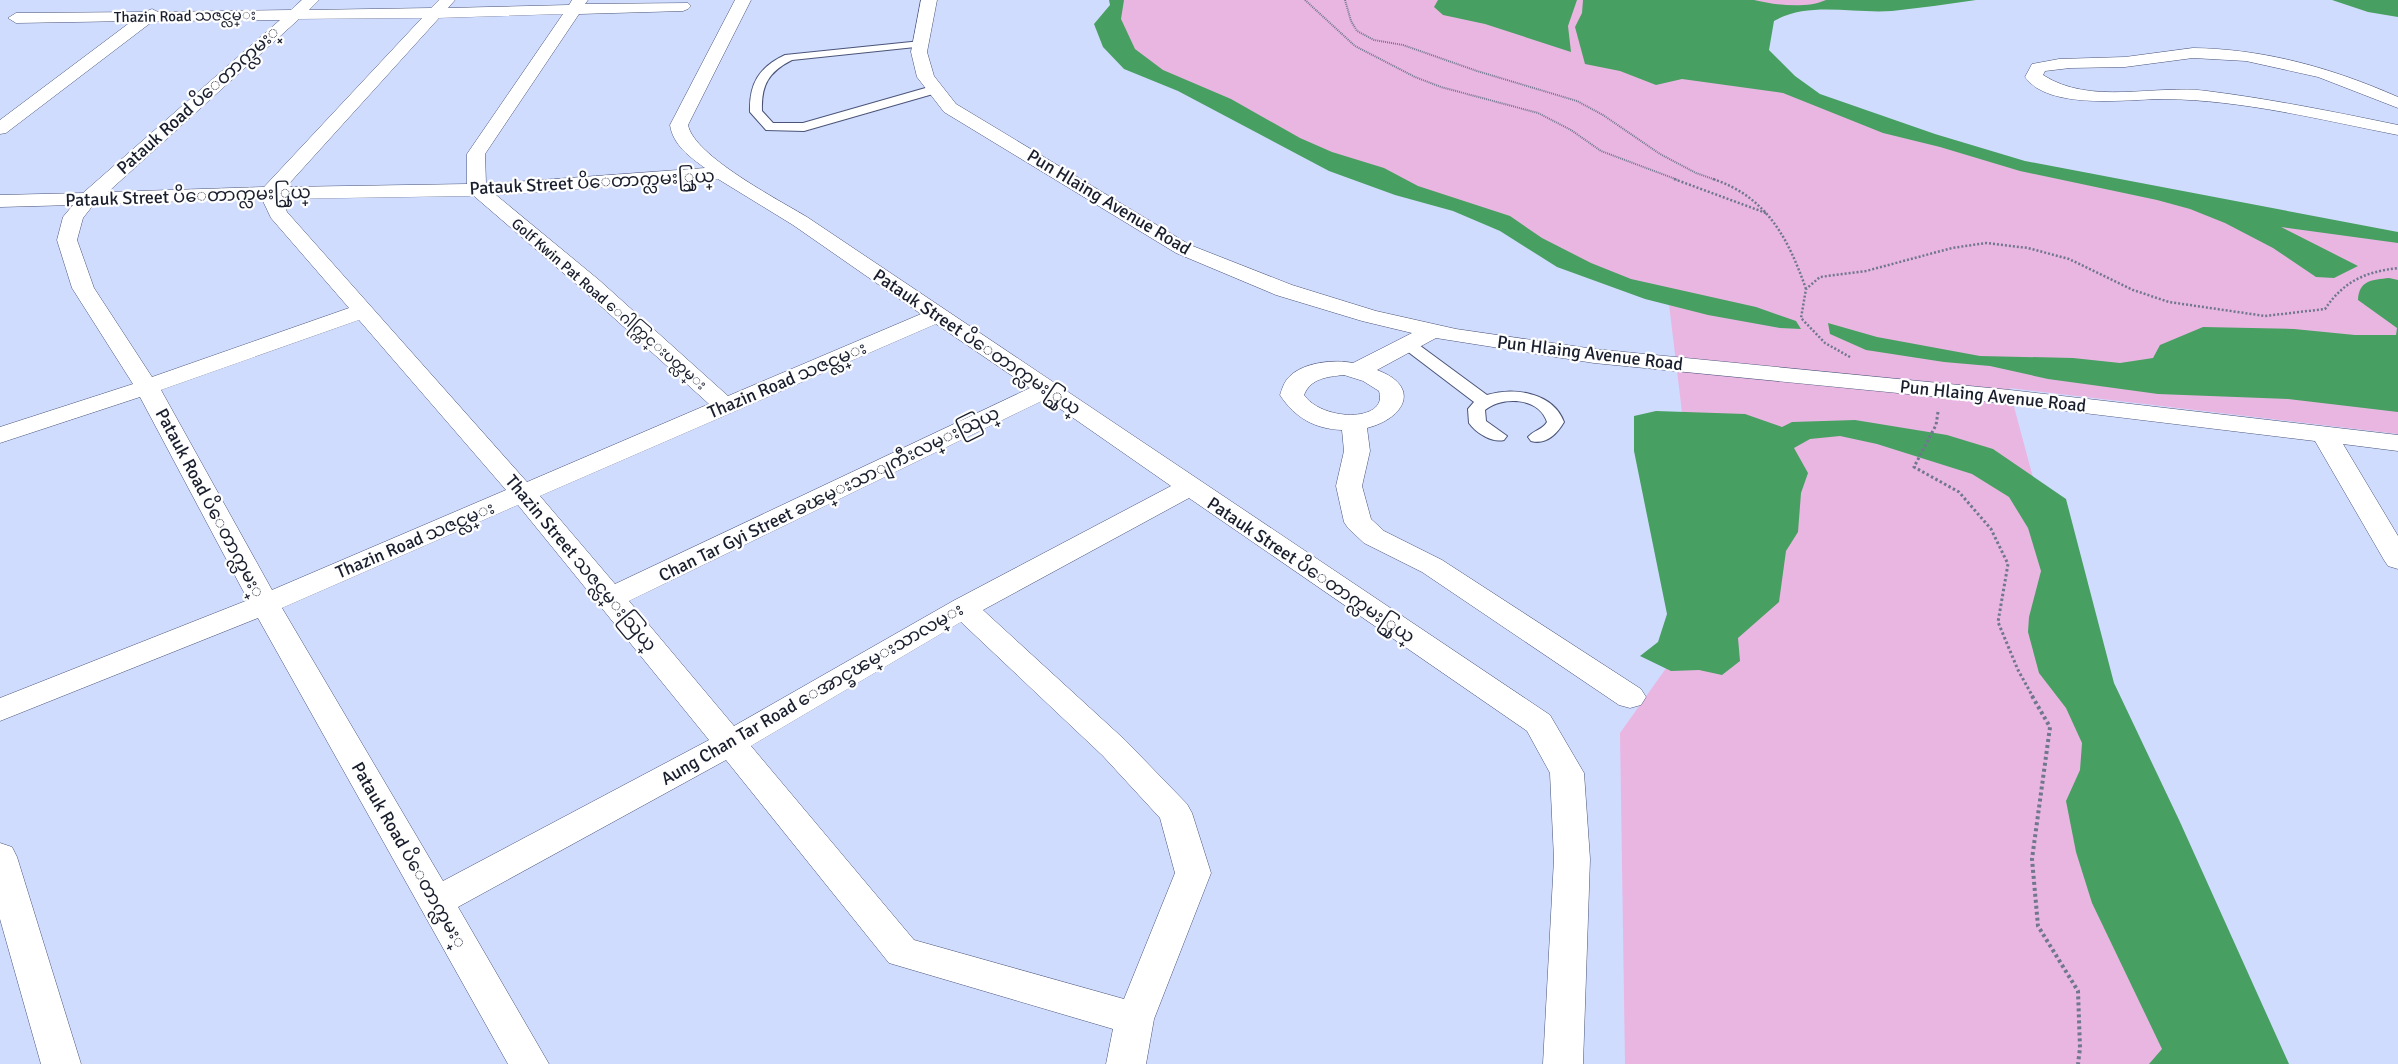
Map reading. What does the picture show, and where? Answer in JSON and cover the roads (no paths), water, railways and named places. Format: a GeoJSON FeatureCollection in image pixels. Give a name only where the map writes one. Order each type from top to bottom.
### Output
{"type":"FeatureCollection","features":[{"type":"Feature","properties":{"kind":"street"},"geometry":{"type":"LineString","coordinates":[[0,129],[171,0]]}},
{"type":"Feature","properties":{"kind":"street"},"geometry":{"type":"LineString","coordinates":[[722,173],[686,141],[679,133],[679,125],[743,0]]}},
{"type":"Feature","properties":{"kind":"street","name":"Pun Hlaing Avenue Road"},"geometry":{"type":"LineString","coordinates":[[928,0],[919,52],[926,77],[950,108],[1183,249],[1284,290],[1370,316],[1433,331],[1594,356],[2010,397],[2398,443]]}},
{"type":"Feature","properties":{"kind":"street"},"geometry":{"type":"LineString","coordinates":[[0,28],[36,4]]}},
{"type":"Feature","properties":{"kind":"street"},"geometry":{"type":"LineString","coordinates":[[479,190],[476,183],[476,154],[577,5]]}},
{"type":"Feature","properties":{"kind":"street"},"geometry":{"type":"LineString","coordinates":[[270,193],[440,6]]}},
{"type":"Feature","properties":{"kind":"street","name":"Thazin Road သဇင္လမ္း"},"geometry":{"type":"LineString","coordinates":[[16,18],[148,18],[302,7],[683,6]]}},
{"type":"Feature","properties":{"kind":"street","name":"Patauk Road ပိေတာက္လမး္"},"geometry":{"type":"LineString","coordinates":[[302,7],[88,199],[73,217],[68,240],[84,288],[147,387],[264,604],[529,1064]]}},
{"type":"Feature","properties":{"kind":"street"},"geometry":{"type":"LineString","coordinates":[[2398,103],[2304,66],[2224,54],[2166,55],[2126,62],[2056,62],[2038,68],[2034,77],[2048,86],[2072,94],[2098,97],[2164,94],[2205,96],[2304,111],[2398,130]]}},
{"type":"Feature","properties":{"kind":"street","name":"Patauk Street ပိေတာက္လမး္သြယ္"},"geometry":{"type":"LineString","coordinates":[[0,201],[270,193],[479,190],[722,173],[800,221],[1046,390],[1539,723],[1567,773],[1572,859],[1563,1064]]}},
{"type":"Feature","properties":{"kind":"street","name":"Golf Kwin Pat Road ေဂါက္ကြင္းပတ္လမ္း"},"geometry":{"type":"LineString","coordinates":[[479,190],[591,285],[725,406]]}},
{"type":"Feature","properties":{"kind":"street","name":"Thazin Street သဇင္လမ္းသြယ္"},"geometry":{"type":"LineString","coordinates":[[270,193],[278,214],[524,494],[902,952],[1136,1019]]}},
{"type":"Feature","properties":{"kind":"street"},"geometry":{"type":"LineString","coordinates":[[0,435],[147,387],[363,310]]}},
{"type":"Feature","properties":{"kind":"street","name":"Thazin Road သဇင္လမ္း"},"geometry":{"type":"LineString","coordinates":[[0,710],[264,604],[938,315]]}},
{"type":"Feature","properties":{"kind":"street"},"geometry":{"type":"LineString","coordinates":[[1358,370],[1409,346],[1433,331]]}},
{"type":"Feature","properties":{"kind":"street"},"geometry":{"type":"LineString","coordinates":[[1330,369],[1358,370],[1381,380],[1392,394],[1392,402],[1379,415],[1354,422],[1325,420],[1312,416],[1302,410],[1292,395],[1298,381],[1312,373],[1330,369]]}},
{"type":"Feature","properties":{"kind":"street","name":"Chan Tar Gyi Street ခၽမ္းသာျကီးလမ္းသြယ္"},"geometry":{"type":"LineString","coordinates":[[611,598],[1046,390]]}},
{"type":"Feature","properties":{"kind":"street"},"geometry":{"type":"LineString","coordinates":[[1354,422],[1358,451],[1349,486],[1358,522],[1374,537],[1432,566],[1630,697]]}},
{"type":"Feature","properties":{"kind":"street"},"geometry":{"type":"LineString","coordinates":[[2324,434],[2398,560]]}},
{"type":"Feature","properties":{"kind":"street","name":"Aung Chan Tar Road ေအာင္ခၽမ္းသာလမ္း"},"geometry":{"type":"LineString","coordinates":[[436,902],[730,743],[963,608],[1189,487]]}},
{"type":"Feature","properties":{"kind":"street"},"geometry":{"type":"LineString","coordinates":[[963,608],[1114,748],[1175,813],[1193,872],[1136,1019],[1126,1064]]}},
{"type":"Feature","properties":{"kind":"street"},"geometry":{"type":"LineString","coordinates":[[0,857],[61,1064]]}},
{"type":"Feature","properties":{"kind":"lane"},"geometry":{"type":"LineString","coordinates":[[921,44],[789,57],[780,60],[756,90],[756,112],[770,127],[804,127],[936,89]]}},
{"type":"Feature","properties":{"kind":"lane"},"geometry":{"type":"LineString","coordinates":[[1409,346],[1484,401]]}},
{"type":"Feature","properties":{"kind":"lane"},"geometry":{"type":"LineString","coordinates":[[1498,436],[1478,423],[1475,416],[1476,409],[1484,401],[1498,396],[1510,396],[1523,397],[1544,405],[1555,418],[1555,425],[1551,431],[1537,437]]}}]}
